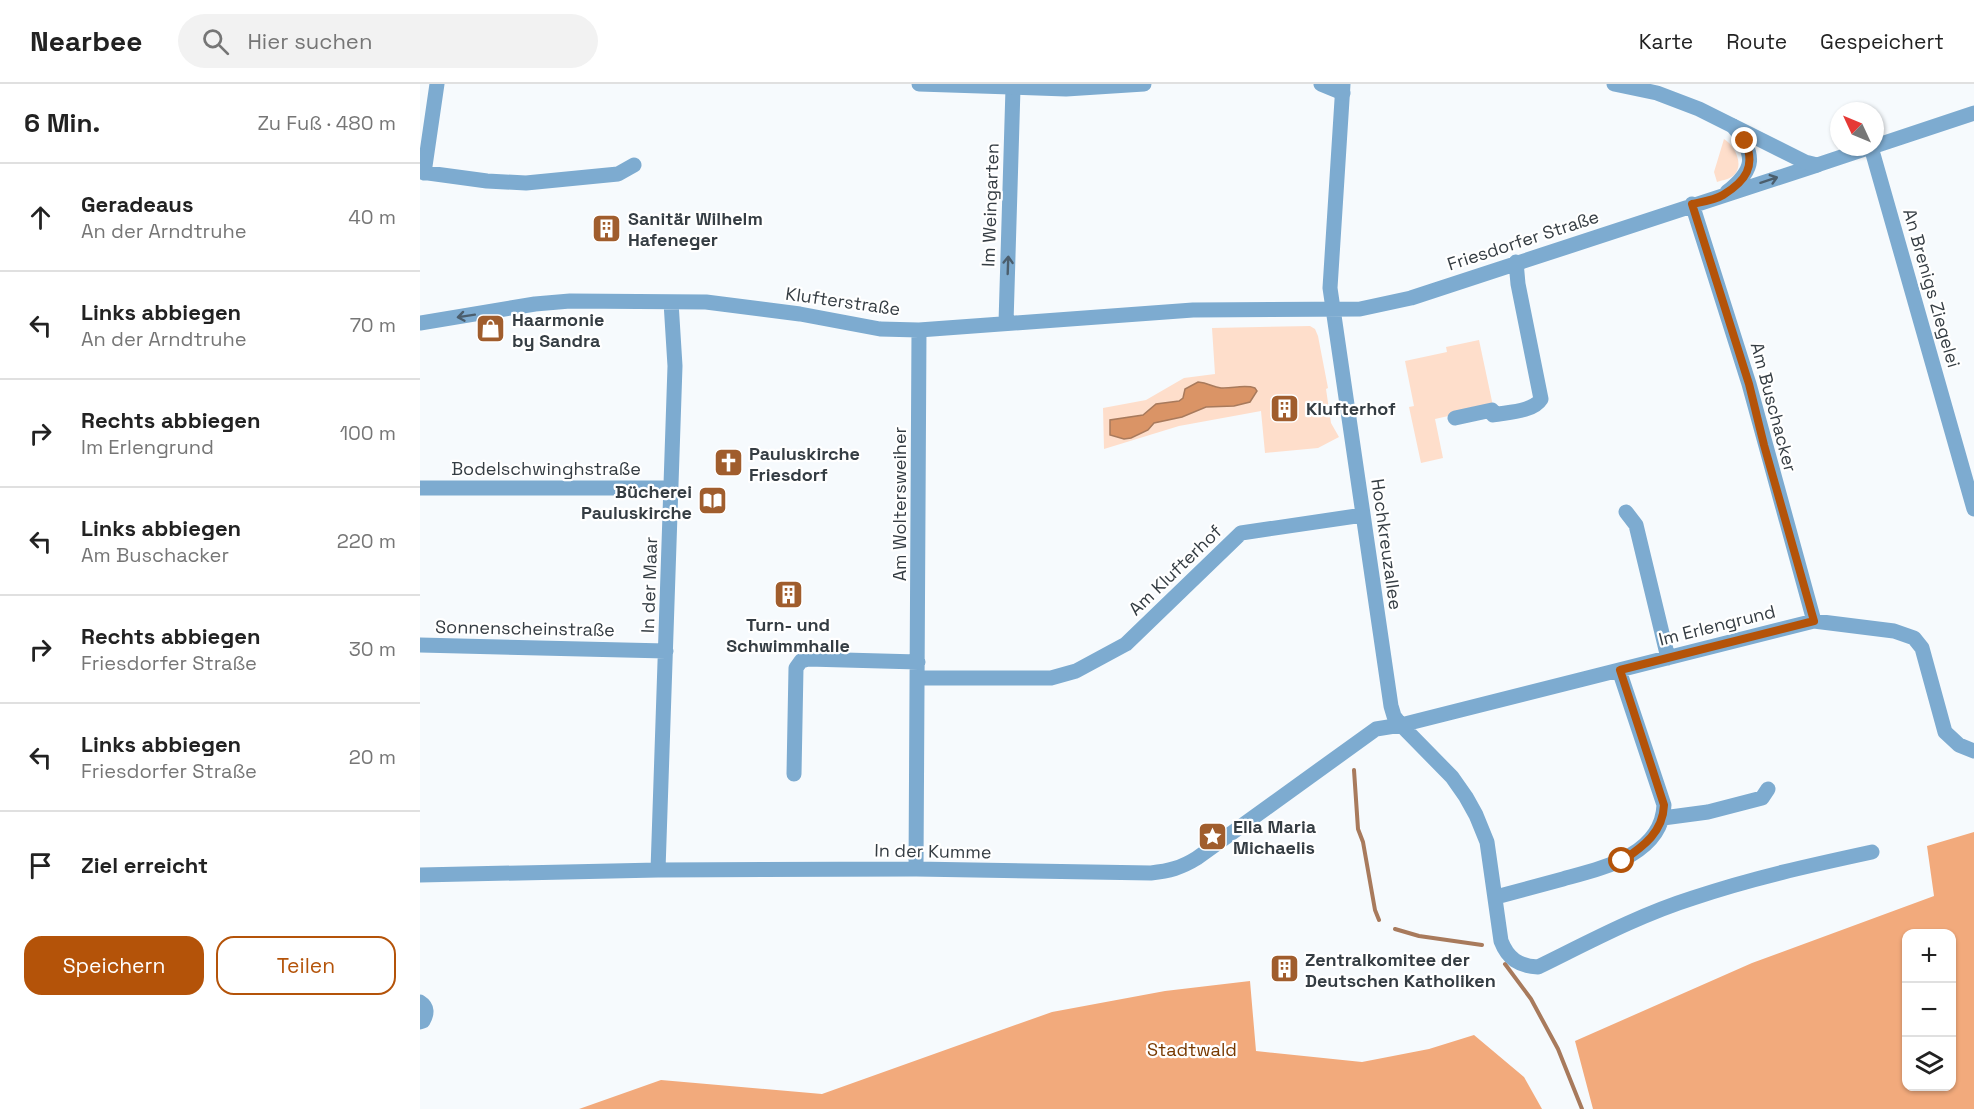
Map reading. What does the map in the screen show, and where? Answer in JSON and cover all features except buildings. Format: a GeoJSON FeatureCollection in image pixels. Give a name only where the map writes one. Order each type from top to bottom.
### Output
{"type":"FeatureCollection","features":[{"type":"Feature","properties":{"kind":"street"},"geometry":{"type":"LineString","coordinates":[[438,84],[422,173],[526,183],[618,174],[634,165]]}},
{"type":"Feature","properties":{"kind":"street"},"geometry":{"type":"LineString","coordinates":[[919,84],[1013,88],[1144,84]]}},
{"type":"Feature","properties":{"kind":"street"},"geometry":{"type":"LineString","coordinates":[[1322,84],[1343,88]]}},
{"type":"Feature","properties":{"kind":"street"},"geometry":{"type":"LineString","coordinates":[[1614,84],[1657,93],[1699,109],[1799,159],[1817,165]]}},
{"type":"Feature","properties":{"kind":"street","name":"Im Weingarten"},"geometry":{"type":"LineString","coordinates":[[1006,323],[1013,88]]}},
{"type":"Feature","properties":{"kind":"street","name":"Hochkreuzallee"},"geometry":{"type":"LineString","coordinates":[[1343,88],[1330,276],[1391,706],[1394,716],[1401,725],[1452,777],[1466,797],[1487,842],[1503,946],[1515,962],[1538,967],[1628,923],[1692,898],[1762,876],[1872,852]]}},
{"type":"Feature","properties":{"kind":"street","name":"Friesdorfer Straße"},"geometry":{"type":"LineString","coordinates":[[1884,142],[1974,113]]}},
{"type":"Feature","properties":{"kind":"street","name":"Friesdorfer Straße"},"geometry":{"type":"LineString","coordinates":[[1722,196],[1737,184],[1751,162],[1745,141],[1732,124]]}},
{"type":"Feature","properties":{"kind":"street","name":"Friesdorfer Straße"},"geometry":{"type":"LineString","coordinates":[[1334,309],[1360,309],[1411,298],[1844,156]]}},
{"type":"Feature","properties":{"kind":"street","name":"An Brenigs Ziegelei"},"geometry":{"type":"LineString","coordinates":[[1876,156],[1974,509]]}},
{"type":"Feature","properties":{"kind":"street","name":"Am Buschacker"},"geometry":{"type":"LineString","coordinates":[[1692,204],[1749,384],[1814,621]]}},
{"type":"Feature","properties":{"kind":"street"},"geometry":{"type":"LineString","coordinates":[[1455,418],[1492,410],[1493,415],[1528,408],[1538,404],[1540,399],[1518,284],[1516,262]]}},
{"type":"Feature","properties":{"kind":"street","name":"Klufterstraße"},"geometry":{"type":"LineString","coordinates":[[420,323],[535,304],[570,301],[706,302],[800,314],[880,329],[919,330],[1182,311],[1334,309]]}},
{"type":"Feature","properties":{"kind":"street","name":"In der Maar"},"geometry":{"type":"LineString","coordinates":[[658,870],[675,366],[671,302]]}},
{"type":"Feature","properties":{"kind":"street","name":"Am Woltersweiher"},"geometry":{"type":"LineString","coordinates":[[916,869],[919,330]]}},
{"type":"Feature","properties":{"kind":"street","name":"Bodelschwinghstraße"},"geometry":{"type":"LineString","coordinates":[[420,488],[671,488]]}},
{"type":"Feature","properties":{"kind":"street"},"geometry":{"type":"LineString","coordinates":[[1626,512],[1636,525],[1668,658]]}},
{"type":"Feature","properties":{"kind":"street","name":"Am Klufterhof"},"geometry":{"type":"LineString","coordinates":[[917,678],[1051,678],[1076,671],[1126,644],[1241,533],[1363,514]]}},
{"type":"Feature","properties":{"kind":"street","name":"Im Erlengrund"},"geometry":{"type":"LineString","coordinates":[[1401,725],[1814,621],[1894,631],[1914,638],[1922,648],[1945,732],[1959,745],[1974,751]]}},
{"type":"Feature","properties":{"kind":"street","name":"Sonnenscheinstraße"},"geometry":{"type":"LineString","coordinates":[[420,645],[666,651]]}},
{"type":"Feature","properties":{"kind":"street"},"geometry":{"type":"LineString","coordinates":[[794,774],[796,668],[801,661],[808,659],[918,662]]}},
{"type":"Feature","properties":{"kind":"street"},"geometry":{"type":"LineString","coordinates":[[1496,897],[1608,867],[1622,861],[1652,836],[1663,818],[1664,805],[1620,670]]}},
{"type":"Feature","properties":{"kind":"street","name":"In der Kumme"},"geometry":{"type":"LineString","coordinates":[[420,875],[658,870],[916,869],[1151,873],[1181,869],[1258,816],[1376,729],[1401,725]]}},
{"type":"Feature","properties":{"kind":"street"},"geometry":{"type":"LineString","coordinates":[[1663,818],[1708,812],[1762,798],[1768,789]]}},
{"type":"Feature","properties":{"kind":"street"},"geometry":{"type":"LineString","coordinates":[[420,1002],[427,1012],[423,1021],[420,1022]]}},
{"type":"Feature","properties":{"kind":"shaded area"},"geometry":{"type":"Polygon","coordinates":[[[1724,139],[1737,155],[1738,170],[1733,176],[1717,182],[1714,172],[1724,139]]]}},
{"type":"Feature","properties":{"kind":"shaded area"},"geometry":{"type":"Polygon","coordinates":[[[1310,326],[1315,329],[1318,336],[1328,388],[1326,389],[1331,423],[1339,437],[1318,448],[1265,453],[1261,411],[1179,426],[1104,449],[1103,408],[1146,400],[1184,378],[1215,374],[1212,328],[1310,326]]]}},
{"type":"Feature","properties":{"kind":"shaded area"},"geometry":{"type":"Polygon","coordinates":[[[1479,340],[1493,406],[1435,419],[1443,458],[1421,463],[1409,407],[1414,406],[1405,361],[1447,352],[1446,347],[1479,340]]]}},
{"type":"Feature","properties":{"kind":"shaded area"},"geometry":{"type":"Polygon","coordinates":[[[1198,382],[1221,388],[1251,387],[1257,391],[1250,402],[1234,406],[1206,407],[1182,417],[1154,423],[1148,430],[1131,438],[1124,439],[1110,435],[1110,420],[1143,415],[1156,404],[1179,401],[1183,398],[1185,389],[1198,382]]]}},
{"type":"Feature","properties":{"kind":"green space"},"geometry":{"type":"Polygon","coordinates":[[[1974,832],[1974,1109],[1593,1109],[1575,1041],[1752,963],[1934,896],[1927,846],[1974,832]]]}},
{"type":"Feature","properties":{"kind":"green space","name":"Stadtwald"},"geometry":{"type":"Polygon","coordinates":[[[1250,981],[1256,1051],[1362,1062],[1429,1049],[1474,1035],[1524,1077],[1542,1109],[579,1109],[661,1080],[822,1094],[1052,1012],[1165,991],[1250,981]]]}},
{"type":"Feature","properties":{"kind":"waterway"},"geometry":{"type":"LineString","coordinates":[[1354,770],[1358,829],[1363,842],[1375,910],[1379,920]]}},
{"type":"Feature","properties":{"kind":"waterway"},"geometry":{"type":"LineString","coordinates":[[1395,929],[1419,936],[1482,945]]}},
{"type":"Feature","properties":{"kind":"waterway"},"geometry":{"type":"LineString","coordinates":[[1505,964],[1531,999],[1558,1049],[1582,1109]]}},
{"type":"Feature","properties":{"kind":"place","name":"Sanitär Wilhelm Hafeneger"},"geometry":{"type":"Point","coordinates":[607,228]}},
{"type":"Feature","properties":{"kind":"place","name":"Haarmonie by Sandra"},"geometry":{"type":"Point","coordinates":[491,329]}},
{"type":"Feature","properties":{"kind":"place","name":"Klufterhof"},"geometry":{"type":"Point","coordinates":[1285,408]}},
{"type":"Feature","properties":{"kind":"place","name":"Pauluskirche Friesdorf"},"geometry":{"type":"Point","coordinates":[728,463]}},
{"type":"Feature","properties":{"kind":"place","name":"Bücherei Pauluskirche"},"geometry":{"type":"Point","coordinates":[713,501]}},
{"type":"Feature","properties":{"kind":"place","name":"Turn- und Schwimmhalle"},"geometry":{"type":"Point","coordinates":[788,595]}},
{"type":"Feature","properties":{"kind":"place","name":"Ella Maria Michaelis"},"geometry":{"type":"Point","coordinates":[1212,836]}},
{"type":"Feature","properties":{"kind":"place","name":"Zentralkomitee der Deutschen Katholiken"},"geometry":{"type":"Point","coordinates":[1284,969]}},
{"type":"Feature","properties":{"kind":"route"},"geometry":{"type":"LineString","coordinates":[[1622,861],[1635,852],[1659,827],[1663,818],[1664,805],[1620,670],[1814,621],[1749,384],[1692,204],[1722,196],[1737,184],[1751,162],[1745,141]]}}]}
